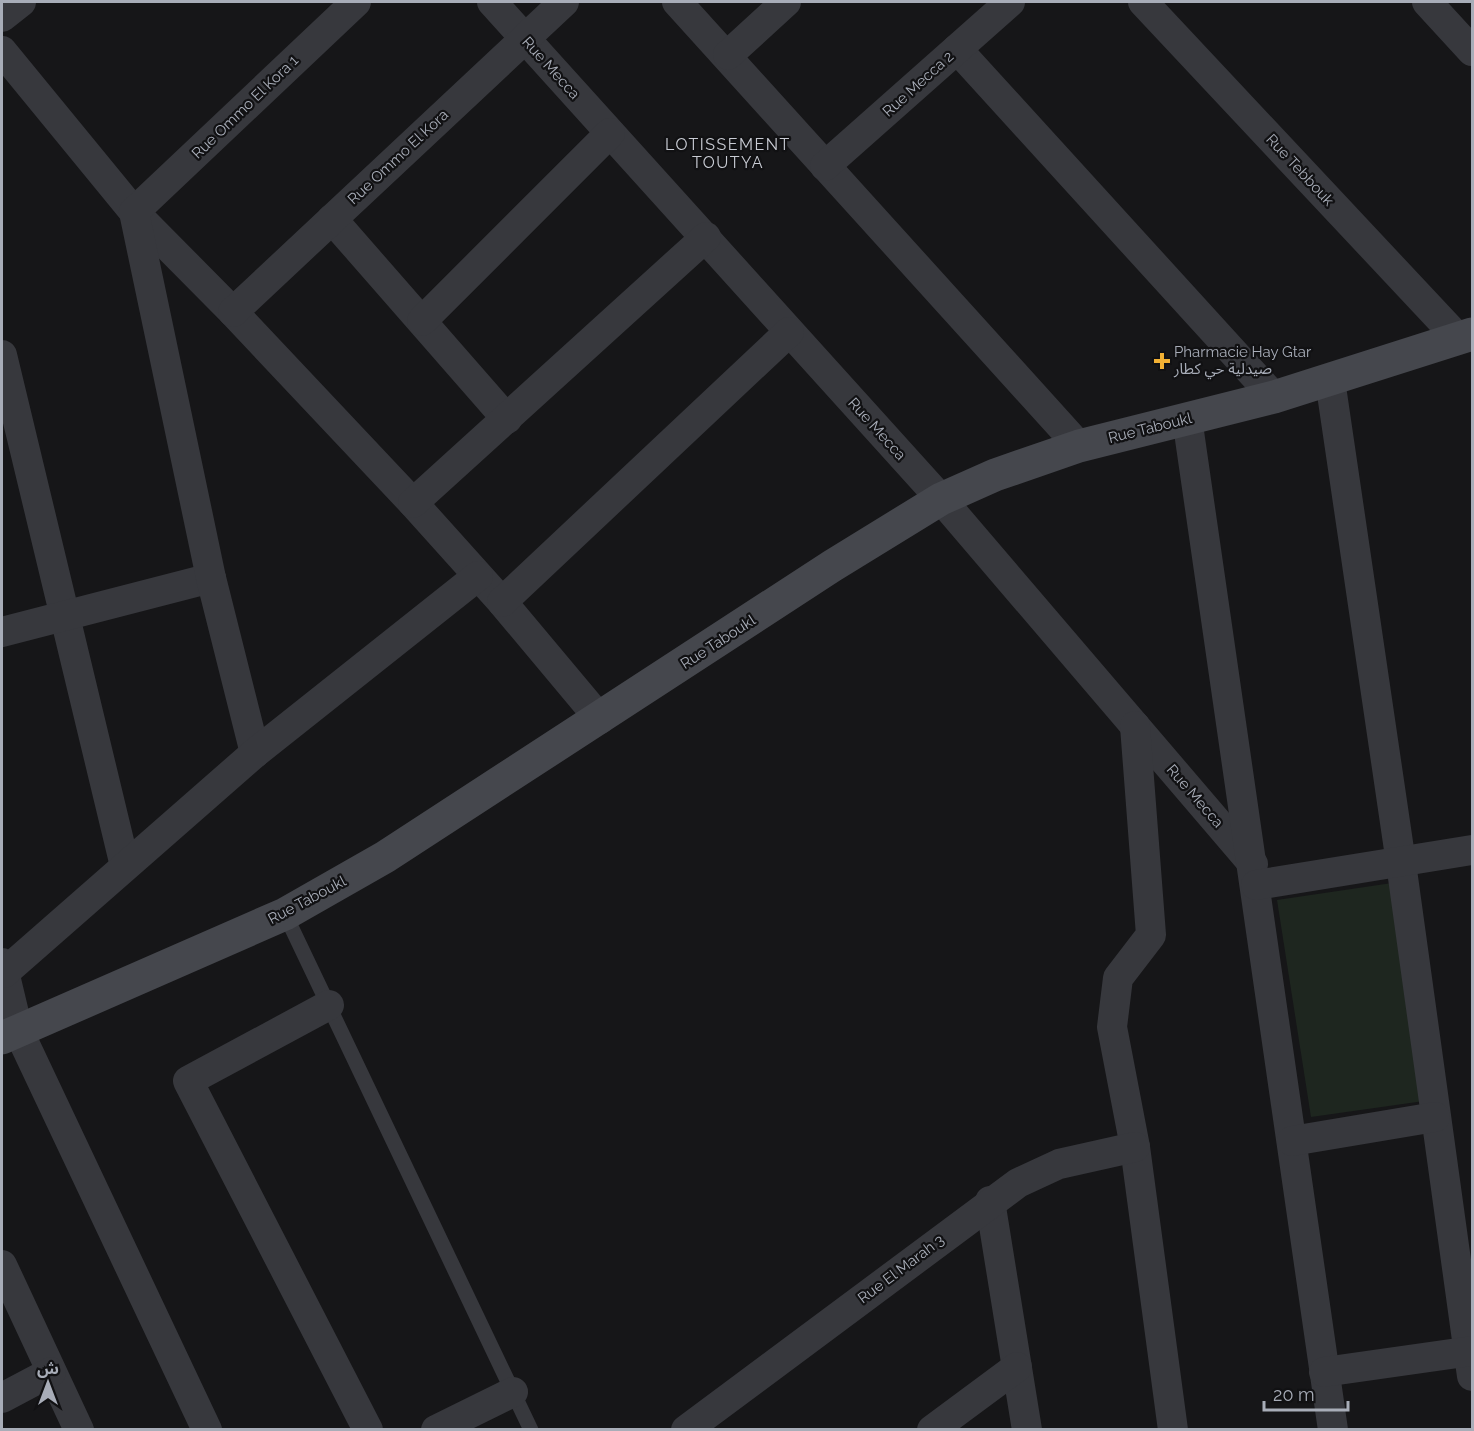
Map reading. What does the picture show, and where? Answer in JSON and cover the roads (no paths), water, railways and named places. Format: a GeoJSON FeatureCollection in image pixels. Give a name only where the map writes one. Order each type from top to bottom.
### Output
{"type":"FeatureCollection","features":[{"type":"Feature","properties":{"kind":"street"},"geometry":{"type":"LineString","coordinates":[[2,16],[21,2]]}},
{"type":"Feature","properties":{"kind":"street","name":"Rue Ommo El Kora 1"},"geometry":{"type":"LineString","coordinates":[[134,212],[356,2]]}},
{"type":"Feature","properties":{"kind":"street","name":"Rue Mecca"},"geometry":{"type":"LineString","coordinates":[[492,2],[941,499],[1134,726],[1254,875]]}},
{"type":"Feature","properties":{"kind":"street","name":"Rue Ommo El Kora"},"geometry":{"type":"LineString","coordinates":[[233,312],[564,2]]}},
{"type":"Feature","properties":{"kind":"street"},"geometry":{"type":"LineString","coordinates":[[677,2],[1079,446]]}},
{"type":"Feature","properties":{"kind":"street"},"geometry":{"type":"LineString","coordinates":[[728,56],[786,2]]}},
{"type":"Feature","properties":{"kind":"street","name":"Rue Mecca 2"},"geometry":{"type":"LineString","coordinates":[[825,166],[1010,2]]}},
{"type":"Feature","properties":{"kind":"street","name":"Rue Tebbouk"},"geometry":{"type":"LineString","coordinates":[[1143,2],[1465,336]]}},
{"type":"Feature","properties":{"kind":"street"},"geometry":{"type":"LineString","coordinates":[[1427,2],[1473,51]]}},
{"type":"Feature","properties":{"kind":"street"},"geometry":{"type":"LineString","coordinates":[[957,49],[1274,397]]}},
{"type":"Feature","properties":{"kind":"street"},"geometry":{"type":"LineString","coordinates":[[2,51],[134,212],[233,312],[412,503],[502,602],[600,719]]}},
{"type":"Feature","properties":{"kind":"street"},"geometry":{"type":"LineString","coordinates":[[422,321],[610,133]]}},
{"type":"Feature","properties":{"kind":"street"},"geometry":{"type":"LineString","coordinates":[[134,212],[211,578],[255,753]]}},
{"type":"Feature","properties":{"kind":"street"},"geometry":{"type":"LineString","coordinates":[[332,219],[507,419]]}},
{"type":"Feature","properties":{"kind":"street"},"geometry":{"type":"LineString","coordinates":[[412,503],[706,237]]}},
{"type":"Feature","properties":{"kind":"street"},"geometry":{"type":"LineString","coordinates":[[502,602],[789,332]]}},
{"type":"Feature","properties":{"kind":"street","name":"Rue Taboukl"},"geometry":{"type":"LineString","coordinates":[[10,1034],[285,914],[385,857],[832,566],[941,499],[995,475],[1079,446],[1274,397],[1465,336]]}},
{"type":"Feature","properties":{"kind":"street"},"geometry":{"type":"LineString","coordinates":[[2,355],[124,866]]}},
{"type":"Feature","properties":{"kind":"street"},"geometry":{"type":"LineString","coordinates":[[1324,1372],[1471,1359],[1330,380]]}},
{"type":"Feature","properties":{"kind":"street"},"geometry":{"type":"LineString","coordinates":[[1187,418],[1333,1430]]}},
{"type":"Feature","properties":{"kind":"street"},"geometry":{"type":"LineString","coordinates":[[207,1430],[10,1034],[3,968],[255,753],[478,576]]}},
{"type":"Feature","properties":{"kind":"street"},"geometry":{"type":"LineString","coordinates":[[2,632],[211,578]]}},
{"type":"Feature","properties":{"kind":"street"},"geometry":{"type":"LineString","coordinates":[[1134,726],[1151,935],[1118,978],[1112,1027],[1135,1147],[1173,1430]]}},
{"type":"Feature","properties":{"kind":"street"},"geometry":{"type":"LineString","coordinates":[[1254,875],[1401,863],[1473,850]]}},
{"type":"Feature","properties":{"kind":"street"},"geometry":{"type":"LineString","coordinates":[[329,1005],[188,1081],[368,1430]]}},
{"type":"Feature","properties":{"kind":"street"},"geometry":{"type":"LineString","coordinates":[[1292,1141],[1435,1117]]}},
{"type":"Feature","properties":{"kind":"street","name":"Rue El Marah 3"},"geometry":{"type":"LineString","coordinates":[[686,1430],[990,1201],[1037,1172],[1059,1164],[1135,1147]]}},
{"type":"Feature","properties":{"kind":"street"},"geometry":{"type":"LineString","coordinates":[[990,1201],[1027,1430]]}},
{"type":"Feature","properties":{"kind":"street"},"geometry":{"type":"LineString","coordinates":[[2,1266],[79,1430]]}},
{"type":"Feature","properties":{"kind":"street"},"geometry":{"type":"LineString","coordinates":[[932,1430],[1017,1367]]}},
{"type":"Feature","properties":{"kind":"street"},"geometry":{"type":"LineString","coordinates":[[2,1398],[51,1372]]}},
{"type":"Feature","properties":{"kind":"street"},"geometry":{"type":"LineString","coordinates":[[436,1430],[513,1392]]}},
{"type":"Feature","properties":{"kind":"lane"},"geometry":{"type":"LineString","coordinates":[[285,914],[531,1430]]}},
{"type":"Feature","properties":{"kind":"place","name":"Pharmacie Hay Gtar صيدلية حي كطار"},"geometry":{"type":"Point","coordinates":[1162,361]}},
{"type":"Feature","properties":{"kind":"district","name":"LOTISSEMENT TOUTYA"},"geometry":{"type":"Point","coordinates":[728,153]}}]}
